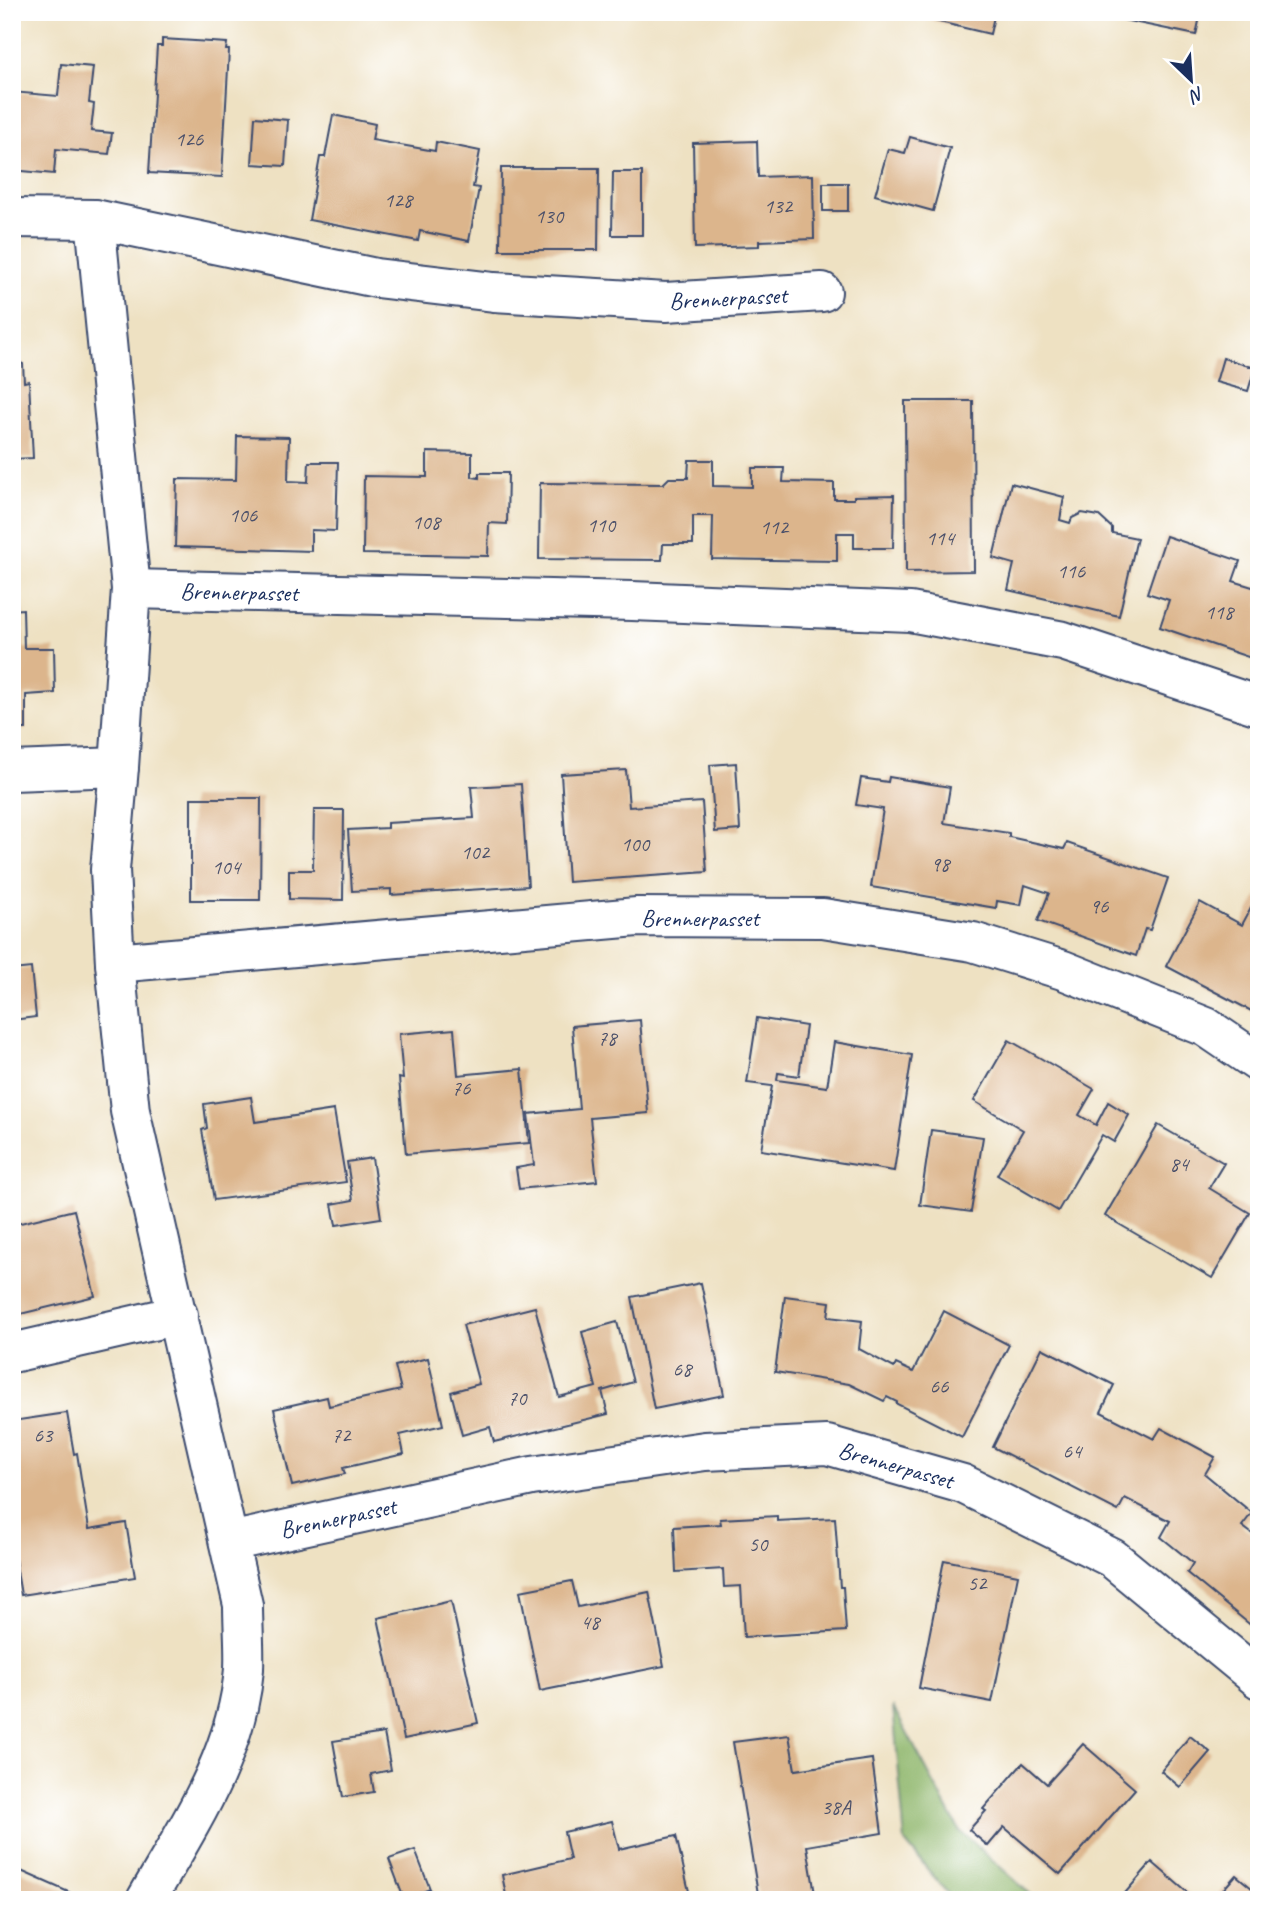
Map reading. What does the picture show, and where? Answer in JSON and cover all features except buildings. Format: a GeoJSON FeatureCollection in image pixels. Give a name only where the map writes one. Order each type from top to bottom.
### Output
{"type":"FeatureCollection","features":[{"type":"Feature","properties":{"kind":"street","name":"Brennerpasset"},"geometry":{"type":"LineString","coordinates":[[12,218],[95,219],[376,278],[494,292],[666,302],[822,292]]}},
{"type":"Feature","properties":{"kind":"street"},"geometry":{"type":"LineString","coordinates":[[95,219],[131,589],[110,870],[115,963],[130,1111],[243,1605],[244,1670],[232,1733],[208,1793],[146,1900]]}},
{"type":"Feature","properties":{"kind":"street","name":"Brennerpasset"},"geometry":{"type":"LineString","coordinates":[[131,589],[632,601],[910,612],[1063,641],[1259,706]]}},
{"type":"Feature","properties":{"kind":"street"},"geometry":{"type":"LineString","coordinates":[[12,771],[119,768]]}},
{"type":"Feature","properties":{"kind":"street","name":"Brennerpasset"},"geometry":{"type":"LineString","coordinates":[[115,963],[638,917],[823,918],[973,942],[1063,970],[1206,1027],[1259,1063]]}},
{"type":"Feature","properties":{"kind":"street"},"geometry":{"type":"LineString","coordinates":[[12,1353],[178,1315]]}},
{"type":"Feature","properties":{"kind":"street","name":"Brennerpasset"},"geometry":{"type":"LineString","coordinates":[[229,1542],[532,1476],[705,1451],[827,1445],[963,1484],[1112,1558],[1259,1679]]}},
{"type":"Feature","properties":{"kind":"green space"},"geometry":{"type":"Polygon","coordinates":[[[893,1707],[959,1830],[1037,1900],[953,1900],[905,1842],[893,1707]]]}}]}
